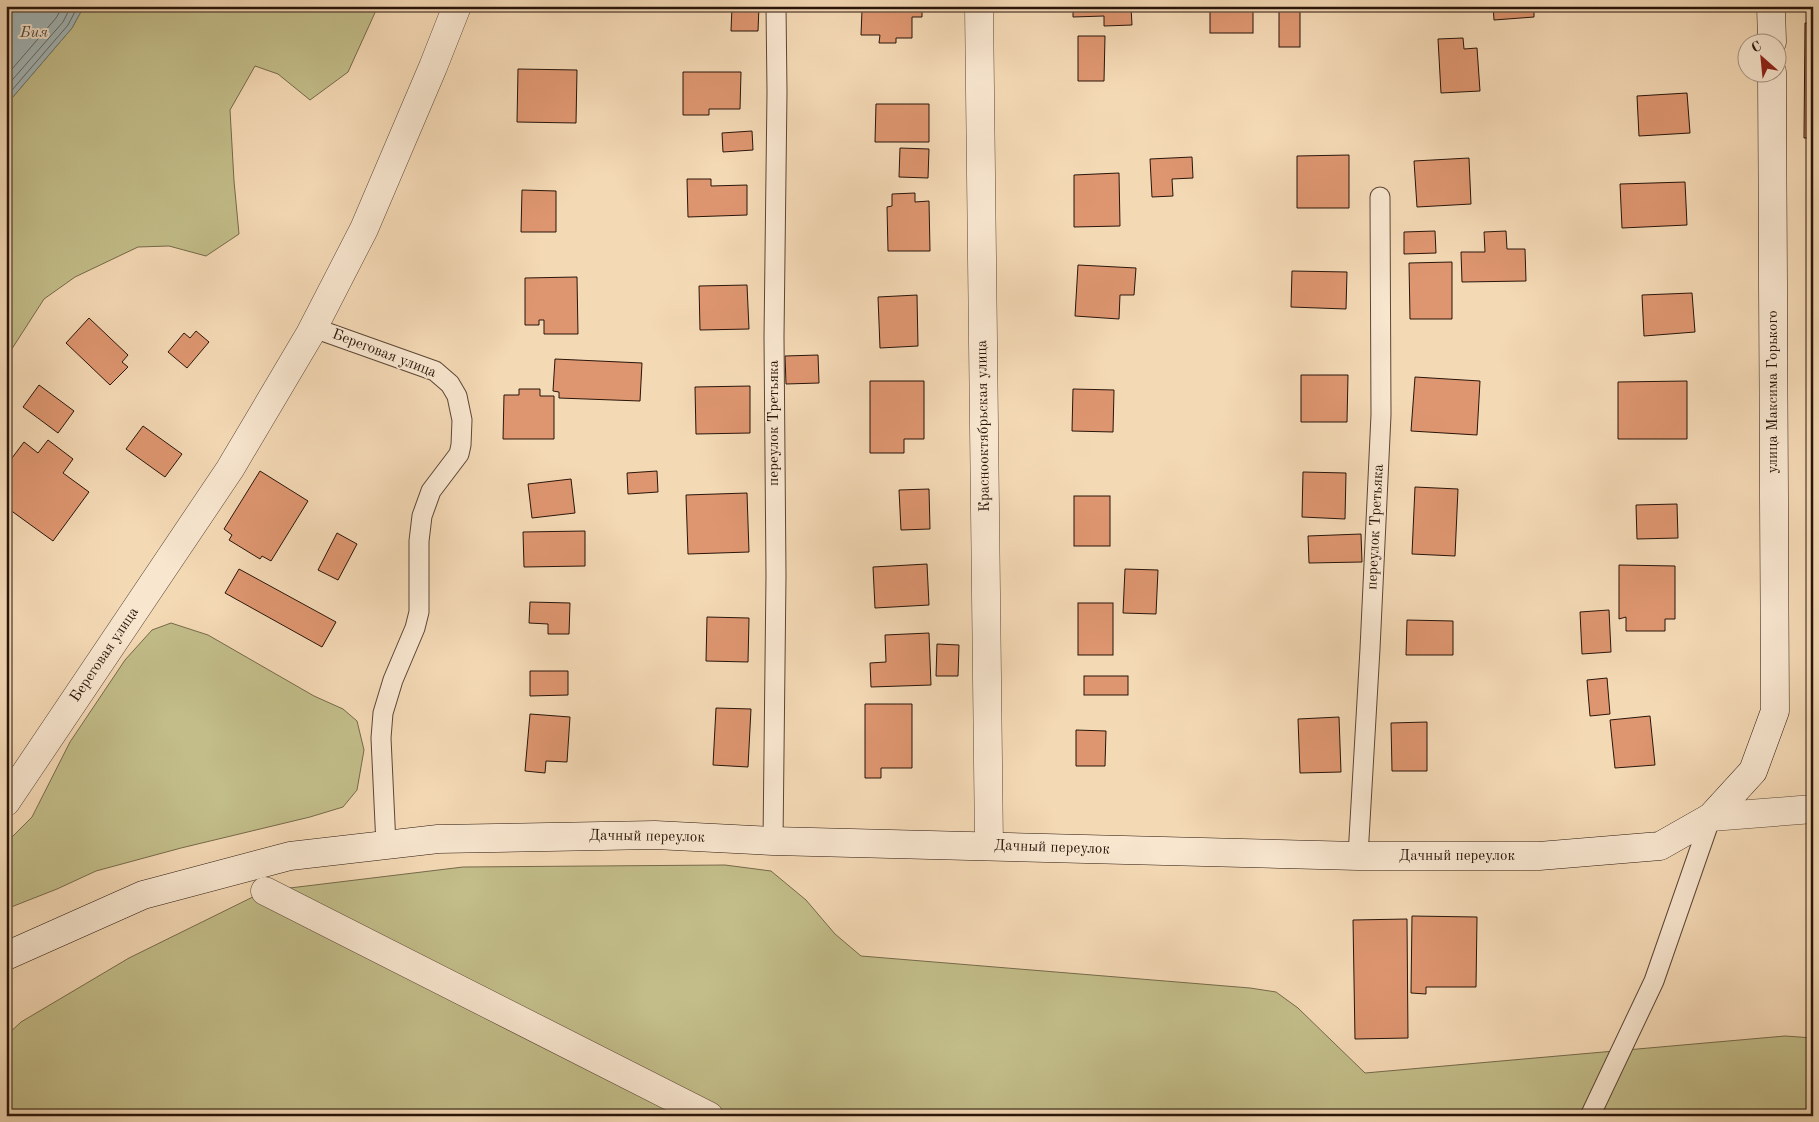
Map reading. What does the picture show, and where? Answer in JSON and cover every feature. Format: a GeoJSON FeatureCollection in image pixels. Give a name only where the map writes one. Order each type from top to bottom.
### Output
{"type":"FeatureCollection","features":[{"type":"Feature","properties":{"kind":"main road","name":"Береговая улица"},"geometry":{"type":"LineString","coordinates":[[6,802],[230,469],[314,328],[364,229],[434,67],[457,6]]}},
{"type":"Feature","properties":{"kind":"main road","name":"Краснооктябрьская улица"},"geometry":{"type":"LineString","coordinates":[[979,6],[989,846]]}},
{"type":"Feature","properties":{"kind":"main road"},"geometry":{"type":"LineString","coordinates":[[1771,6],[1772,32]]}},
{"type":"Feature","properties":{"kind":"main road","name":"улица Максима Горького"},"geometry":{"type":"LineString","coordinates":[[1772,82],[1775,711]]}},
{"type":"Feature","properties":{"kind":"main road","name":"Дачный переулок"},"geometry":{"type":"LineString","coordinates":[[6,956],[143,895],[290,856],[438,839],[655,835],[1358,856],[1539,856],[1660,846],[1711,817],[1753,771],[1775,711]]}},
{"type":"Feature","properties":{"kind":"main road","name":"Дачный переулок"},"geometry":{"type":"LineString","coordinates":[[1711,817],[1813,809]]}},
{"type":"Feature","properties":{"kind":"main road"},"geometry":{"type":"LineString","coordinates":[[265,892],[709,1116]]}},
{"type":"Feature","properties":{"kind":"lane","name":"переулок Третьяка"},"geometry":{"type":"LineString","coordinates":[[774,840],[776,6]]}},
{"type":"Feature","properties":{"kind":"lane","name":"переулок Третьяка"},"geometry":{"type":"LineString","coordinates":[[1358,856],[1381,415],[1380,197]]}},
{"type":"Feature","properties":{"kind":"lane","name":"Береговая улица"},"geometry":{"type":"LineString","coordinates":[[314,328],[435,371],[450,384],[457,396],[460,408],[462,434],[459,454],[431,491],[422,516],[419,535],[419,612],[415,628],[393,680],[383,713],[381,738],[386,845]]}},
{"type":"Feature","properties":{"kind":"lane"},"geometry":{"type":"LineString","coordinates":[[1590,1116],[1654,981],[1711,817]]}},
{"type":"Feature","properties":{"kind":"shaded area"},"geometry":{"type":"Polygon","coordinates":[[[84,6],[378,6],[348,72],[310,100],[278,74],[255,66],[230,110],[239,234],[206,256],[169,246],[138,247],[75,277],[44,299],[6,358],[6,105],[72,28],[84,6]]]}},
{"type":"Feature","properties":{"kind":"shaded area"},"geometry":{"type":"Polygon","coordinates":[[[171,623],[208,635],[314,696],[343,709],[357,721],[364,750],[357,790],[343,807],[96,871],[6,909],[6,843],[32,817],[70,742],[125,660],[152,630],[171,623]]]}},
{"type":"Feature","properties":{"kind":"shaded area"},"geometry":{"type":"Polygon","coordinates":[[[725,865],[771,871],[806,900],[835,934],[861,956],[1250,988],[1276,992],[1298,1008],[1365,1073],[1785,1036],[1813,1038],[1813,1116],[6,1116],[6,1036],[21,1022],[129,958],[265,891],[463,867],[725,865]]]}},
{"type":"Feature","properties":{"kind":"water","name":"Бия"},"geometry":{"type":"Polygon","coordinates":[[[6,6],[84,6],[72,28],[6,105],[6,6]]]}},
{"type":"Feature","properties":{"kind":"building"},"geometry":{"type":"Polygon","coordinates":[[[661,6],[712,6],[712,9],[661,8],[661,6]]]}},
{"type":"Feature","properties":{"kind":"building"},"geometry":{"type":"Polygon","coordinates":[[[732,6],[759,6],[758,31],[731,31],[732,6]]]}},
{"type":"Feature","properties":{"kind":"building"},"geometry":{"type":"Polygon","coordinates":[[[854,6],[922,6],[922,17],[912,17],[912,38],[896,38],[896,43],[879,43],[880,35],[861,35],[862,10],[854,10],[854,6]]]}},
{"type":"Feature","properties":{"kind":"building"},"geometry":{"type":"Polygon","coordinates":[[[1073,6],[1131,7],[1132,25],[1104,26],[1104,16],[1073,17],[1073,6]]]}},
{"type":"Feature","properties":{"kind":"building"},"geometry":{"type":"Polygon","coordinates":[[[1210,6],[1253,6],[1253,33],[1210,33],[1210,6]]]}},
{"type":"Feature","properties":{"kind":"building"},"geometry":{"type":"Polygon","coordinates":[[[1279,6],[1300,6],[1300,47],[1279,47],[1279,6]]]}},
{"type":"Feature","properties":{"kind":"building"},"geometry":{"type":"Polygon","coordinates":[[[1493,6],[1534,6],[1534,17],[1494,20],[1493,6]]]}},
{"type":"Feature","properties":{"kind":"building"},"geometry":{"type":"Polygon","coordinates":[[[1805,23],[1813,23],[1813,138],[1804,138],[1805,23]]]}},
{"type":"Feature","properties":{"kind":"building"},"geometry":{"type":"Polygon","coordinates":[[[1078,36],[1105,36],[1104,81],[1078,81],[1078,36]]]}},
{"type":"Feature","properties":{"kind":"building"},"geometry":{"type":"Polygon","coordinates":[[[1463,38],[1464,49],[1477,48],[1480,91],[1441,93],[1438,39],[1463,38]]]}},
{"type":"Feature","properties":{"kind":"building"},"geometry":{"type":"Polygon","coordinates":[[[518,69],[577,70],[576,123],[517,122],[518,69]]]}},
{"type":"Feature","properties":{"kind":"building"},"geometry":{"type":"Polygon","coordinates":[[[683,72],[741,72],[740,109],[709,109],[709,115],[683,115],[683,72]]]}},
{"type":"Feature","properties":{"kind":"building"},"geometry":{"type":"Polygon","coordinates":[[[1687,93],[1690,133],[1639,136],[1637,96],[1687,93]]]}},
{"type":"Feature","properties":{"kind":"building"},"geometry":{"type":"Polygon","coordinates":[[[876,104],[929,104],[929,142],[875,142],[876,104]]]}},
{"type":"Feature","properties":{"kind":"building"},"geometry":{"type":"Polygon","coordinates":[[[752,131],[753,150],[723,152],[722,133],[752,131]]]}},
{"type":"Feature","properties":{"kind":"building"},"geometry":{"type":"Polygon","coordinates":[[[900,148],[929,149],[928,178],[899,177],[900,148]]]}},
{"type":"Feature","properties":{"kind":"building"},"geometry":{"type":"Polygon","coordinates":[[[1349,155],[1349,208],[1297,208],[1297,156],[1349,155]]]}},
{"type":"Feature","properties":{"kind":"building"},"geometry":{"type":"Polygon","coordinates":[[[1192,157],[1193,178],[1172,179],[1173,196],[1152,197],[1150,159],[1192,157]]]}},
{"type":"Feature","properties":{"kind":"building"},"geometry":{"type":"Polygon","coordinates":[[[1469,158],[1471,204],[1417,207],[1414,161],[1469,158]]]}},
{"type":"Feature","properties":{"kind":"building"},"geometry":{"type":"Polygon","coordinates":[[[1119,173],[1120,226],[1074,227],[1074,175],[1119,173]]]}},
{"type":"Feature","properties":{"kind":"building"},"geometry":{"type":"Polygon","coordinates":[[[687,179],[711,179],[711,186],[747,185],[747,215],[688,217],[687,179]]]}},
{"type":"Feature","properties":{"kind":"building"},"geometry":{"type":"Polygon","coordinates":[[[1685,182],[1687,225],[1622,228],[1620,184],[1685,182]]]}},
{"type":"Feature","properties":{"kind":"building"},"geometry":{"type":"Polygon","coordinates":[[[522,190],[556,191],[556,232],[521,232],[522,190]]]}},
{"type":"Feature","properties":{"kind":"building"},"geometry":{"type":"Polygon","coordinates":[[[915,193],[915,202],[929,201],[930,251],[888,251],[887,207],[892,206],[892,194],[915,193]]]}},
{"type":"Feature","properties":{"kind":"building"},"geometry":{"type":"Polygon","coordinates":[[[1435,231],[1436,253],[1404,254],[1404,232],[1435,231]]]}},
{"type":"Feature","properties":{"kind":"building"},"geometry":{"type":"Polygon","coordinates":[[[1506,231],[1507,249],[1525,249],[1526,281],[1462,282],[1461,252],[1485,252],[1484,232],[1506,231]]]}},
{"type":"Feature","properties":{"kind":"building"},"geometry":{"type":"Polygon","coordinates":[[[1452,262],[1452,319],[1410,319],[1409,263],[1452,262]]]}},
{"type":"Feature","properties":{"kind":"building"},"geometry":{"type":"Polygon","coordinates":[[[1078,265],[1136,268],[1134,295],[1120,295],[1119,319],[1075,316],[1078,265]]]}},
{"type":"Feature","properties":{"kind":"building"},"geometry":{"type":"Polygon","coordinates":[[[1292,271],[1347,272],[1346,309],[1291,307],[1292,271]]]}},
{"type":"Feature","properties":{"kind":"building"},"geometry":{"type":"Polygon","coordinates":[[[577,277],[578,334],[544,334],[544,320],[539,320],[539,325],[525,325],[525,278],[577,277]]]}},
{"type":"Feature","properties":{"kind":"building"},"geometry":{"type":"Polygon","coordinates":[[[747,285],[749,329],[700,330],[699,286],[747,285]]]}},
{"type":"Feature","properties":{"kind":"building"},"geometry":{"type":"Polygon","coordinates":[[[1692,293],[1695,332],[1644,336],[1642,295],[1692,293]]]}},
{"type":"Feature","properties":{"kind":"building"},"geometry":{"type":"Polygon","coordinates":[[[917,295],[918,346],[880,348],[878,297],[917,295]]]}},
{"type":"Feature","properties":{"kind":"building"},"geometry":{"type":"Polygon","coordinates":[[[89,318],[128,355],[122,362],[128,367],[110,385],[66,343],[89,318]]]}},
{"type":"Feature","properties":{"kind":"building"},"geometry":{"type":"Polygon","coordinates":[[[196,331],[209,342],[187,368],[168,352],[184,333],[190,338],[196,331]]]}},
{"type":"Feature","properties":{"kind":"building"},"geometry":{"type":"Polygon","coordinates":[[[818,355],[819,383],[786,384],[785,356],[818,355]]]}},
{"type":"Feature","properties":{"kind":"building"},"geometry":{"type":"Polygon","coordinates":[[[555,359],[642,363],[640,401],[559,398],[559,392],[553,391],[555,359]]]}},
{"type":"Feature","properties":{"kind":"building"},"geometry":{"type":"Polygon","coordinates":[[[1301,375],[1348,375],[1347,422],[1301,422],[1301,375]]]}},
{"type":"Feature","properties":{"kind":"building"},"geometry":{"type":"Polygon","coordinates":[[[1415,377],[1480,381],[1477,435],[1411,431],[1415,377]]]}},
{"type":"Feature","properties":{"kind":"building"},"geometry":{"type":"Polygon","coordinates":[[[870,381],[924,381],[924,439],[904,439],[904,453],[870,453],[870,381]]]}},
{"type":"Feature","properties":{"kind":"building"},"geometry":{"type":"Polygon","coordinates":[[[1687,381],[1687,439],[1618,439],[1618,382],[1687,381]]]}},
{"type":"Feature","properties":{"kind":"building"},"geometry":{"type":"Polygon","coordinates":[[[39,385],[74,411],[58,433],[23,407],[39,385]]]}},
{"type":"Feature","properties":{"kind":"building"},"geometry":{"type":"Polygon","coordinates":[[[750,386],[750,433],[696,434],[695,387],[750,386]]]}},
{"type":"Feature","properties":{"kind":"building"},"geometry":{"type":"Polygon","coordinates":[[[519,389],[540,389],[540,396],[554,396],[554,439],[503,439],[504,395],[519,395],[519,389]]]}},
{"type":"Feature","properties":{"kind":"building"},"geometry":{"type":"Polygon","coordinates":[[[1073,389],[1114,390],[1113,432],[1072,431],[1073,389]]]}},
{"type":"Feature","properties":{"kind":"building"},"geometry":{"type":"Polygon","coordinates":[[[143,426],[182,454],[165,477],[126,449],[143,426]]]}},
{"type":"Feature","properties":{"kind":"building"},"geometry":{"type":"Polygon","coordinates":[[[48,440],[73,459],[63,473],[89,492],[53,541],[6,507],[6,491],[12,483],[6,479],[6,466],[24,442],[38,453],[48,440]]]}},
{"type":"Feature","properties":{"kind":"building"},"geometry":{"type":"Polygon","coordinates":[[[260,471],[308,501],[271,561],[262,556],[260,559],[229,540],[232,535],[224,529],[260,471]]]}},
{"type":"Feature","properties":{"kind":"building"},"geometry":{"type":"Polygon","coordinates":[[[657,471],[658,492],[628,494],[627,473],[657,471]]]}},
{"type":"Feature","properties":{"kind":"building"},"geometry":{"type":"Polygon","coordinates":[[[1303,472],[1346,473],[1345,519],[1302,517],[1303,472]]]}},
{"type":"Feature","properties":{"kind":"building"},"geometry":{"type":"Polygon","coordinates":[[[571,479],[575,513],[532,518],[528,484],[571,479]]]}},
{"type":"Feature","properties":{"kind":"building"},"geometry":{"type":"Polygon","coordinates":[[[1415,487],[1458,489],[1455,556],[1412,554],[1415,487]]]}},
{"type":"Feature","properties":{"kind":"building"},"geometry":{"type":"Polygon","coordinates":[[[929,489],[930,529],[901,530],[899,490],[929,489]]]}},
{"type":"Feature","properties":{"kind":"building"},"geometry":{"type":"Polygon","coordinates":[[[747,493],[749,552],[688,554],[686,495],[747,493]]]}},
{"type":"Feature","properties":{"kind":"building"},"geometry":{"type":"Polygon","coordinates":[[[1074,496],[1110,496],[1110,546],[1074,546],[1074,496]]]}},
{"type":"Feature","properties":{"kind":"building"},"geometry":{"type":"Polygon","coordinates":[[[1677,504],[1678,538],[1637,539],[1636,505],[1677,504]]]}},
{"type":"Feature","properties":{"kind":"building"},"geometry":{"type":"Polygon","coordinates":[[[585,531],[585,566],[524,567],[523,532],[585,531]]]}},
{"type":"Feature","properties":{"kind":"building"},"geometry":{"type":"Polygon","coordinates":[[[337,533],[357,544],[338,580],[318,570],[337,533]]]}},
{"type":"Feature","properties":{"kind":"building"},"geometry":{"type":"Polygon","coordinates":[[[1361,534],[1362,562],[1309,563],[1308,536],[1361,534]]]}},
{"type":"Feature","properties":{"kind":"building"},"geometry":{"type":"Polygon","coordinates":[[[927,564],[929,605],[875,608],[873,567],[927,564]]]}},
{"type":"Feature","properties":{"kind":"building"},"geometry":{"type":"Polygon","coordinates":[[[1619,565],[1675,566],[1675,619],[1665,619],[1665,631],[1626,631],[1626,617],[1619,619],[1619,565]]]}},
{"type":"Feature","properties":{"kind":"building"},"geometry":{"type":"Polygon","coordinates":[[[239,569],[336,622],[322,647],[225,593],[239,569]]]}},
{"type":"Feature","properties":{"kind":"building"},"geometry":{"type":"Polygon","coordinates":[[[1125,569],[1158,570],[1156,614],[1123,613],[1125,569]]]}},
{"type":"Feature","properties":{"kind":"building"},"geometry":{"type":"Polygon","coordinates":[[[530,602],[570,603],[569,634],[548,634],[548,624],[529,623],[530,602]]]}},
{"type":"Feature","properties":{"kind":"building"},"geometry":{"type":"Polygon","coordinates":[[[1078,603],[1113,603],[1113,655],[1078,655],[1078,603]]]}},
{"type":"Feature","properties":{"kind":"building"},"geometry":{"type":"Polygon","coordinates":[[[1609,610],[1611,652],[1582,654],[1580,612],[1609,610]]]}},
{"type":"Feature","properties":{"kind":"building"},"geometry":{"type":"Polygon","coordinates":[[[707,617],[749,618],[748,662],[706,661],[707,617]]]}},
{"type":"Feature","properties":{"kind":"building"},"geometry":{"type":"Polygon","coordinates":[[[1407,620],[1453,621],[1453,655],[1406,655],[1407,620]]]}},
{"type":"Feature","properties":{"kind":"building"},"geometry":{"type":"Polygon","coordinates":[[[929,633],[931,685],[871,687],[870,663],[886,662],[885,635],[929,633]]]}},
{"type":"Feature","properties":{"kind":"building"},"geometry":{"type":"Polygon","coordinates":[[[937,644],[959,645],[958,676],[936,676],[937,644]]]}},
{"type":"Feature","properties":{"kind":"building"},"geometry":{"type":"Polygon","coordinates":[[[530,671],[568,671],[568,695],[530,696],[530,671]]]}},
{"type":"Feature","properties":{"kind":"building"},"geometry":{"type":"Polygon","coordinates":[[[1084,676],[1128,676],[1128,695],[1084,695],[1084,676]]]}},
{"type":"Feature","properties":{"kind":"building"},"geometry":{"type":"Polygon","coordinates":[[[1607,678],[1610,714],[1590,716],[1587,680],[1607,678]]]}},
{"type":"Feature","properties":{"kind":"building"},"geometry":{"type":"Polygon","coordinates":[[[865,704],[912,704],[912,768],[881,768],[881,778],[865,778],[865,704]]]}},
{"type":"Feature","properties":{"kind":"building"},"geometry":{"type":"Polygon","coordinates":[[[716,708],[751,709],[748,767],[713,765],[716,708]]]}},
{"type":"Feature","properties":{"kind":"building"},"geometry":{"type":"Polygon","coordinates":[[[530,714],[570,717],[567,762],[546,761],[545,773],[525,771],[530,714]]]}},
{"type":"Feature","properties":{"kind":"building"},"geometry":{"type":"Polygon","coordinates":[[[1650,716],[1655,765],[1615,768],[1610,720],[1650,716]]]}},
{"type":"Feature","properties":{"kind":"building"},"geometry":{"type":"Polygon","coordinates":[[[1339,717],[1341,772],[1300,773],[1298,719],[1339,717]]]}},
{"type":"Feature","properties":{"kind":"building"},"geometry":{"type":"Polygon","coordinates":[[[1427,722],[1427,771],[1392,771],[1391,723],[1427,722]]]}},
{"type":"Feature","properties":{"kind":"building"},"geometry":{"type":"Polygon","coordinates":[[[1076,730],[1106,731],[1105,766],[1076,766],[1076,730]]]}},
{"type":"Feature","properties":{"kind":"building"},"geometry":{"type":"Polygon","coordinates":[[[1412,916],[1477,917],[1476,987],[1426,987],[1426,994],[1411,993],[1412,916]]]}},
{"type":"Feature","properties":{"kind":"building"},"geometry":{"type":"Polygon","coordinates":[[[1407,919],[1408,1038],[1355,1039],[1353,920],[1407,919]]]}}]}
